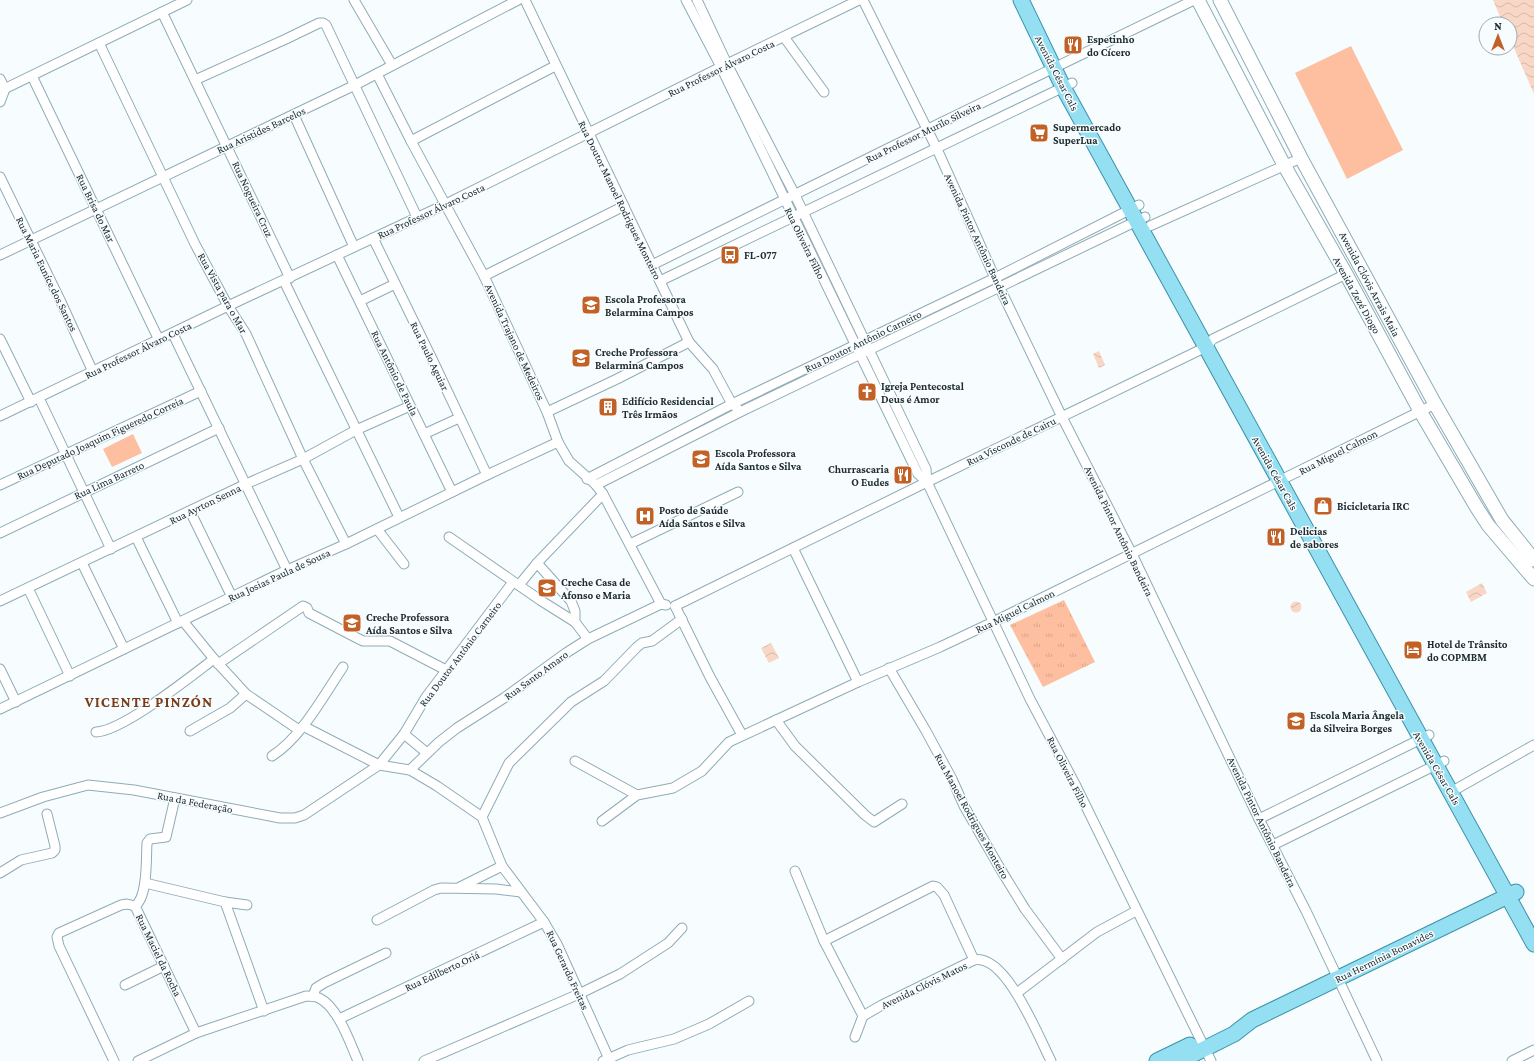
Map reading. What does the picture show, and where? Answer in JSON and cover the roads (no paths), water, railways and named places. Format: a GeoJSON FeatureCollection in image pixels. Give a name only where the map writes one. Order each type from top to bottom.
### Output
{"type":"FeatureCollection","features":[{"type":"Feature","properties":{"kind":"main road","name":"Avenida César Cals"},"geometry":{"type":"LineString","coordinates":[[1021,0],[1512,894],[1534,944]]}},
{"type":"Feature","properties":{"kind":"main road","name":"Avenida César Cals"},"geometry":{"type":"LineString","coordinates":[[1032,0],[1058,67]]}},
{"type":"Feature","properties":{"kind":"main road","name":"Avenida Zezé Diogo"},"geometry":{"type":"LineString","coordinates":[[1198,0],[1284,165],[1346,274],[1420,411],[1480,513],[1494,533],[1534,579]]}},
{"type":"Feature","properties":{"kind":"main road","name":"Avenida Clóvis Arrais Maia"},"geometry":{"type":"LineString","coordinates":[[1220,0],[1301,158],[1435,404],[1502,520],[1534,560]]}},
{"type":"Feature","properties":{"kind":"main road","name":"Avenida César Cals"},"geometry":{"type":"LineString","coordinates":[[1512,894],[1534,925]]}},
{"type":"Feature","properties":{"kind":"main road","name":"Rua Hermínia Bonavides"},"geometry":{"type":"LineString","coordinates":[[1180,1061],[1206,1050],[1229,1026],[1252,1020],[1512,894]]}},
{"type":"Feature","properties":{"kind":"main road","name":"Rua Hermínia Bonavides"},"geometry":{"type":"LineString","coordinates":[[1157,1061],[1206,1050]]}},
{"type":"Feature","properties":{"kind":"street"},"geometry":{"type":"LineString","coordinates":[[2,90],[187,0]]}},
{"type":"Feature","properties":{"kind":"street"},"geometry":{"type":"LineString","coordinates":[[354,0],[392,65]]}},
{"type":"Feature","properties":{"kind":"street","name":"Rua Aristides Barcelos"},"geometry":{"type":"LineString","coordinates":[[0,255],[378,74],[392,65],[518,0]]}},
{"type":"Feature","properties":{"kind":"street","name":"Rua Doutor Manoel Rodrigues Monteiro"},"geometry":{"type":"LineString","coordinates":[[525,0],[555,66],[689,342],[713,370],[721,381],[732,404],[740,412]]}},
{"type":"Feature","properties":{"kind":"street","name":"Rua Oliveira Filho"},"geometry":{"type":"LineString","coordinates":[[686,0],[724,65],[795,195],[926,469],[927,482],[1030,699],[1075,784],[1136,911],[1206,1050]]}},
{"type":"Feature","properties":{"kind":"street","name":"Rua Oliveira Filho"},"geometry":{"type":"LineString","coordinates":[[698,0],[724,65],[792,218],[918,474],[927,482]]}},
{"type":"Feature","properties":{"kind":"street","name":"Rua Professor Álvaro Costa"},"geometry":{"type":"LineString","coordinates":[[0,416],[354,246],[446,204],[724,65],[859,0]]}},
{"type":"Feature","properties":{"kind":"street","name":"Avenida Pintor Antônio Bandeira"},"geometry":{"type":"LineString","coordinates":[[863,0],[937,148],[997,282],[1062,417],[1132,554],[1377,1061]]}},
{"type":"Feature","properties":{"kind":"street","name":"Rua Professor Murilo Silveira"},"geometry":{"type":"LineString","coordinates":[[652,264],[1194,0]]}},
{"type":"Feature","properties":{"kind":"street","name":"Rua Nogueira Cruz"},"geometry":{"type":"LineString","coordinates":[[162,12],[228,146],[356,430],[399,517]]}},
{"type":"Feature","properties":{"kind":"street"},"geometry":{"type":"LineString","coordinates":[[195,80],[319,23],[323,23],[326,26],[355,85],[417,217]]}},
{"type":"Feature","properties":{"kind":"street"},"geometry":{"type":"LineString","coordinates":[[784,37],[824,92]]}},
{"type":"Feature","properties":{"kind":"street","name":"Rua Vista para o Mar"},"geometry":{"type":"LineString","coordinates":[[99,43],[195,244],[228,306],[246,334],[303,459],[346,544]]}},
{"type":"Feature","properties":{"kind":"street"},"geometry":{"type":"LineString","coordinates":[[411,141],[555,66]]}},
{"type":"Feature","properties":{"kind":"street","name":"Avenida Trajano de Medeiros"},"geometry":{"type":"LineString","coordinates":[[378,74],[411,141],[484,276],[547,412],[558,442],[569,461],[596,485],[603,494],[661,604]]}},
{"type":"Feature","properties":{"kind":"street","name":"Rua Brisa do Mar"},"geometry":{"type":"LineString","coordinates":[[32,76],[159,340]]}},
{"type":"Feature","properties":{"kind":"street"},"geometry":{"type":"LineString","coordinates":[[0,79],[2,90],[0,102]]}},
{"type":"Feature","properties":{"kind":"street","name":"Rua Professor Murilo Silveira"},"geometry":{"type":"LineString","coordinates":[[660,281],[1067,85]]}},
{"type":"Feature","properties":{"kind":"street"},"geometry":{"type":"LineString","coordinates":[[294,115],[354,246]]}},
{"type":"Feature","properties":{"kind":"street","name":"Rua Doutor Antônio Carneiro"},"geometry":{"type":"LineString","coordinates":[[596,485],[740,412],[868,350],[997,282],[1054,249],[1140,216],[1301,158]]}},
{"type":"Feature","properties":{"kind":"street","name":"Rua Maria Euníce dos Santos"},"geometry":{"type":"LineString","coordinates":[[0,177],[32,240],[93,372]]}},
{"type":"Feature","properties":{"kind":"street"},"geometry":{"type":"LineString","coordinates":[[484,276],[624,206]]}},
{"type":"Feature","properties":{"kind":"street","name":"Rua Doutor Antônio Carneiro"},"geometry":{"type":"LineString","coordinates":[[587,478],[732,404],[864,341],[997,282],[1059,259],[1140,216]]}},
{"type":"Feature","properties":{"kind":"street","name":"Rua Paulo Aguiar"},"geometry":{"type":"LineString","coordinates":[[373,238],[487,475]]}},
{"type":"Feature","properties":{"kind":"street"},"geometry":{"type":"LineString","coordinates":[[1054,249],[1059,259]]}},
{"type":"Feature","properties":{"kind":"street","name":"Rua Antônio de Paula"},"geometry":{"type":"LineString","coordinates":[[337,255],[452,492]]}},
{"type":"Feature","properties":{"kind":"street","name":"Rua Visconde de Cairu"},"geometry":{"type":"LineString","coordinates":[[675,606],[1062,417],[1346,274]]}},
{"type":"Feature","properties":{"kind":"street"},"geometry":{"type":"LineString","coordinates":[[360,301],[395,284]]}},
{"type":"Feature","properties":{"kind":"street"},"geometry":{"type":"LineString","coordinates":[[173,334],[287,570]]}},
{"type":"Feature","properties":{"kind":"street"},"geometry":{"type":"LineString","coordinates":[[0,339],[66,454],[111,548]]}},
{"type":"Feature","properties":{"kind":"street"},"geometry":{"type":"LineString","coordinates":[[547,412],[617,379],[689,342]]}},
{"type":"Feature","properties":{"kind":"street"},"geometry":{"type":"LineString","coordinates":[[789,377],[794,386]]}},
{"type":"Feature","properties":{"kind":"street"},"geometry":{"type":"LineString","coordinates":[[873,383],[882,379]]}},
{"type":"Feature","properties":{"kind":"street","name":"Rua Deputado Joaquim Figueredo Correia"},"geometry":{"type":"LineString","coordinates":[[0,485],[200,391]]}},
{"type":"Feature","properties":{"kind":"street"},"geometry":{"type":"LineString","coordinates":[[753,394],[758,404]]}},
{"type":"Feature","properties":{"kind":"street","name":"Rua Miguel Calmon"},"geometry":{"type":"LineString","coordinates":[[602,821],[636,795],[652,793],[678,785],[702,771],[729,742],[742,735],[993,622],[1435,404]]}},
{"type":"Feature","properties":{"kind":"street","name":"Rua Ayrton Senna"},"geometry":{"type":"LineString","coordinates":[[0,601],[246,484],[303,459],[356,430],[410,406]]}},
{"type":"Feature","properties":{"kind":"street"},"geometry":{"type":"LineString","coordinates":[[889,416],[898,411]]}},
{"type":"Feature","properties":{"kind":"street"},"geometry":{"type":"LineString","coordinates":[[424,434],[459,418]]}},
{"type":"Feature","properties":{"kind":"street","name":"Rua Lima Barreto"},"geometry":{"type":"LineString","coordinates":[[0,532],[219,428]]}},
{"type":"Feature","properties":{"kind":"street","name":"Rua Josias Paula de Sousa"},"geometry":{"type":"LineString","coordinates":[[0,709],[287,570],[346,544],[399,517],[558,442]]}},
{"type":"Feature","properties":{"kind":"street"},"geometry":{"type":"LineString","coordinates":[[630,544],[738,492]]}},
{"type":"Feature","properties":{"kind":"street","name":"Rua Doutor Antônio Carneiro"},"geometry":{"type":"LineString","coordinates":[[379,765],[404,734],[426,697],[446,670],[516,583],[603,494]]}},
{"type":"Feature","properties":{"kind":"street"},"geometry":{"type":"LineString","coordinates":[[190,511],[232,597]]}},
{"type":"Feature","properties":{"kind":"street"},"geometry":{"type":"LineString","coordinates":[[377,529],[404,564]]}},
{"type":"Feature","properties":{"kind":"street"},"geometry":{"type":"LineString","coordinates":[[136,537],[180,622],[246,694],[301,728],[379,765],[410,770],[438,786],[482,817],[505,768],[535,737],[571,702],[604,681],[642,643],[652,641],[682,619]]}},
{"type":"Feature","properties":{"kind":"street"},"geometry":{"type":"LineString","coordinates":[[449,537],[540,600],[575,622],[588,640]]}},
{"type":"Feature","properties":{"kind":"street"},"geometry":{"type":"LineString","coordinates":[[793,548],[858,682]]}},
{"type":"Feature","properties":{"kind":"street"},"geometry":{"type":"LineString","coordinates":[[82,563],[124,649]]}},
{"type":"Feature","properties":{"kind":"street"},"geometry":{"type":"LineString","coordinates":[[537,563],[571,601],[575,611],[575,622]]}},
{"type":"Feature","properties":{"kind":"street"},"geometry":{"type":"LineString","coordinates":[[28,588],[70,676]]}},
{"type":"Feature","properties":{"kind":"street"},"geometry":{"type":"LineString","coordinates":[[661,604],[675,606],[710,677],[742,735]]}},
{"type":"Feature","properties":{"kind":"street","name":"Rua Santo Amaro"},"geometry":{"type":"LineString","coordinates":[[410,770],[427,753],[457,728],[504,698],[544,668],[588,640],[661,604]]}},
{"type":"Feature","properties":{"kind":"street"},"geometry":{"type":"LineString","coordinates":[[96,732],[107,731],[114,728],[303,606],[307,608],[309,613],[357,638],[371,641],[390,641],[446,670]]}},
{"type":"Feature","properties":{"kind":"street"},"geometry":{"type":"LineString","coordinates":[[272,756],[281,750],[301,728],[343,667]]}},
{"type":"Feature","properties":{"kind":"street","name":"Rua Manoel Rodrigues Monteiro"},"geometry":{"type":"LineString","coordinates":[[890,668],[952,779],[964,806],[1001,870],[1025,909],[1062,959]]}},
{"type":"Feature","properties":{"kind":"street"},"geometry":{"type":"LineString","coordinates":[[0,669],[16,702]]}},
{"type":"Feature","properties":{"kind":"street"},"geometry":{"type":"LineString","coordinates":[[190,731],[230,708],[246,694]]}},
{"type":"Feature","properties":{"kind":"street"},"geometry":{"type":"LineString","coordinates":[[776,720],[795,746],[874,822],[902,804]]}},
{"type":"Feature","properties":{"kind":"street"},"geometry":{"type":"LineString","coordinates":[[404,734],[427,753]]}},
{"type":"Feature","properties":{"kind":"street"},"geometry":{"type":"LineString","coordinates":[[1259,819],[1425,738]]}},
{"type":"Feature","properties":{"kind":"street"},"geometry":{"type":"LineString","coordinates":[[1455,790],[1534,745]]}},
{"type":"Feature","properties":{"kind":"street"},"geometry":{"type":"LineString","coordinates":[[575,761],[636,795]]}},
{"type":"Feature","properties":{"kind":"street"},"geometry":{"type":"LineString","coordinates":[[1273,845],[1440,763]]}},
{"type":"Feature","properties":{"kind":"street","name":"Rua da Federação"},"geometry":{"type":"LineString","coordinates":[[0,813],[43,797],[88,785],[134,790],[280,818],[295,818],[317,808],[379,765]]}},
{"type":"Feature","properties":{"kind":"street","name":"Rua Maciel da Rocha"},"geometry":{"type":"LineString","coordinates":[[175,798],[166,837],[150,839],[147,843],[145,882],[140,900],[135,906],[196,1033]]}},
{"type":"Feature","properties":{"kind":"street"},"geometry":{"type":"LineString","coordinates":[[0,873],[21,860],[52,853],[55,850],[47,814]]}},
{"type":"Feature","properties":{"kind":"street","name":"Rua Gerardo Freitas"},"geometry":{"type":"LineString","coordinates":[[482,817],[502,866],[544,922],[557,944],[608,1060]]}},
{"type":"Feature","properties":{"kind":"street"},"geometry":{"type":"LineString","coordinates":[[458,888],[502,866]]}},
{"type":"Feature","properties":{"kind":"street"},"geometry":{"type":"LineString","coordinates":[[795,871],[824,941],[863,1016],[855,1037]]}},
{"type":"Feature","properties":{"kind":"street"},"geometry":{"type":"LineString","coordinates":[[145,882],[225,902],[248,905]]}},
{"type":"Feature","properties":{"kind":"street"},"geometry":{"type":"LineString","coordinates":[[824,941],[933,886],[941,890],[974,960]]}},
{"type":"Feature","properties":{"kind":"street"},"geometry":{"type":"LineString","coordinates":[[377,920],[434,890],[458,888],[496,889],[520,892]]}},
{"type":"Feature","properties":{"kind":"street"},"geometry":{"type":"LineString","coordinates":[[225,902],[264,1011]]}},
{"type":"Feature","properties":{"kind":"street"},"geometry":{"type":"LineString","coordinates":[[114,1061],[56,940],[59,933],[121,906],[127,904],[135,906]]}},
{"type":"Feature","properties":{"kind":"street"},"geometry":{"type":"LineString","coordinates":[[1051,1061],[1017,993],[1097,932],[1136,911]]}},
{"type":"Feature","properties":{"kind":"street","name":"Rua Edilberto Oriá"},"geometry":{"type":"LineString","coordinates":[[339,1019],[544,922]]}},
{"type":"Feature","properties":{"kind":"street"},"geometry":{"type":"LineString","coordinates":[[424,1061],[579,994],[620,974],[657,951],[673,939],[682,928]]}},
{"type":"Feature","properties":{"kind":"street"},"geometry":{"type":"LineString","coordinates":[[313,996],[316,988],[324,983],[386,954]]}},
{"type":"Feature","properties":{"kind":"street","name":"Avenida Clóvis Matos"},"geometry":{"type":"LineString","coordinates":[[863,1016],[882,1005],[974,960],[980,959],[995,966],[1017,993]]}},
{"type":"Feature","properties":{"kind":"street"},"geometry":{"type":"LineString","coordinates":[[125,985],[164,966]]}},
{"type":"Feature","properties":{"kind":"street"},"geometry":{"type":"LineString","coordinates":[[138,1061],[196,1033],[306,996],[313,996],[318,997],[324,1002],[339,1019],[358,1061]]}},
{"type":"Feature","properties":{"kind":"street"},"geometry":{"type":"LineString","coordinates":[[608,1060],[628,1050],[681,1036],[709,1024],[749,1001]]}},
{"type":"Feature","properties":{"kind":"street"},"geometry":{"type":"LineString","coordinates":[[1512,1061],[1534,1050]]}},
{"type":"Feature","properties":{"kind":"water"},"geometry":{"type":"Polygon","coordinates":[[[1493,0],[1534,0],[1534,94],[1517,56],[1518,16],[1500,16],[1493,0]]]}},
{"type":"Feature","properties":{"kind":"water"},"geometry":{"type":"Polygon","coordinates":[[[1099,351],[1105,365],[1099,368],[1093,354],[1099,351]]]}},
{"type":"Feature","properties":{"kind":"water"},"geometry":{"type":"Polygon","coordinates":[[[1482,583],[1487,593],[1471,602],[1466,592],[1482,583]]]}},
{"type":"Feature","properties":{"kind":"water"},"geometry":{"type":"Polygon","coordinates":[[[1294,602],[1298,602],[1300,603],[1300,611],[1294,612],[1291,609],[1291,605],[1294,602]]]}},
{"type":"Feature","properties":{"kind":"water"},"geometry":{"type":"Polygon","coordinates":[[[771,643],[779,658],[769,663],[761,648],[771,643]]]}},
{"type":"Feature","properties":{"kind":"place","name":"Espetinho do Cícero"},"geometry":{"type":"Point","coordinates":[1073,45]}},
{"type":"Feature","properties":{"kind":"place","name":"Supermercado SuperLua"},"geometry":{"type":"Point","coordinates":[1039,133]}},
{"type":"Feature","properties":{"kind":"place","name":"FL-077"},"geometry":{"type":"Point","coordinates":[730,255]}},
{"type":"Feature","properties":{"kind":"place","name":"Escola Professora Belarmina Campos"},"geometry":{"type":"Point","coordinates":[591,305]}},
{"type":"Feature","properties":{"kind":"place","name":"Creche Professora Belarmina Campos"},"geometry":{"type":"Point","coordinates":[581,358]}},
{"type":"Feature","properties":{"kind":"place","name":"Igreja Pentecostal Deus é Amor"},"geometry":{"type":"Point","coordinates":[867,392]}},
{"type":"Feature","properties":{"kind":"place","name":"Edifício Residencial Três Irmãos"},"geometry":{"type":"Point","coordinates":[608,407]}},
{"type":"Feature","properties":{"kind":"place","name":"Escola Professora Aída Santos e Silva"},"geometry":{"type":"Point","coordinates":[701,459]}},
{"type":"Feature","properties":{"kind":"place","name":"Churrascaria O Eudes"},"geometry":{"type":"Point","coordinates":[903,475]}},
{"type":"Feature","properties":{"kind":"place","name":"Bicicletaria IRC"},"geometry":{"type":"Point","coordinates":[1323,506]}},
{"type":"Feature","properties":{"kind":"place","name":"Posto de Saúde Aída Santos e Silva"},"geometry":{"type":"Point","coordinates":[645,516]}},
{"type":"Feature","properties":{"kind":"place","name":"Delicias de sabores"},"geometry":{"type":"Point","coordinates":[1276,537]}},
{"type":"Feature","properties":{"kind":"place","name":"Creche Casa de Afonso e Maria"},"geometry":{"type":"Point","coordinates":[547,588]}},
{"type":"Feature","properties":{"kind":"place","name":"Creche Professora Aída Santos e Silva"},"geometry":{"type":"Point","coordinates":[352,623]}},
{"type":"Feature","properties":{"kind":"place","name":"Hotel de Trânsito do COPMBM"},"geometry":{"type":"Point","coordinates":[1413,650]}},
{"type":"Feature","properties":{"kind":"place","name":"Escola Maria Ângela da Silveira Borges"},"geometry":{"type":"Point","coordinates":[1296,721]}},
{"type":"Feature","properties":{"kind":"district","name":"VICENTE PINZÓN"},"geometry":{"type":"Point","coordinates":[149,702]}}]}
